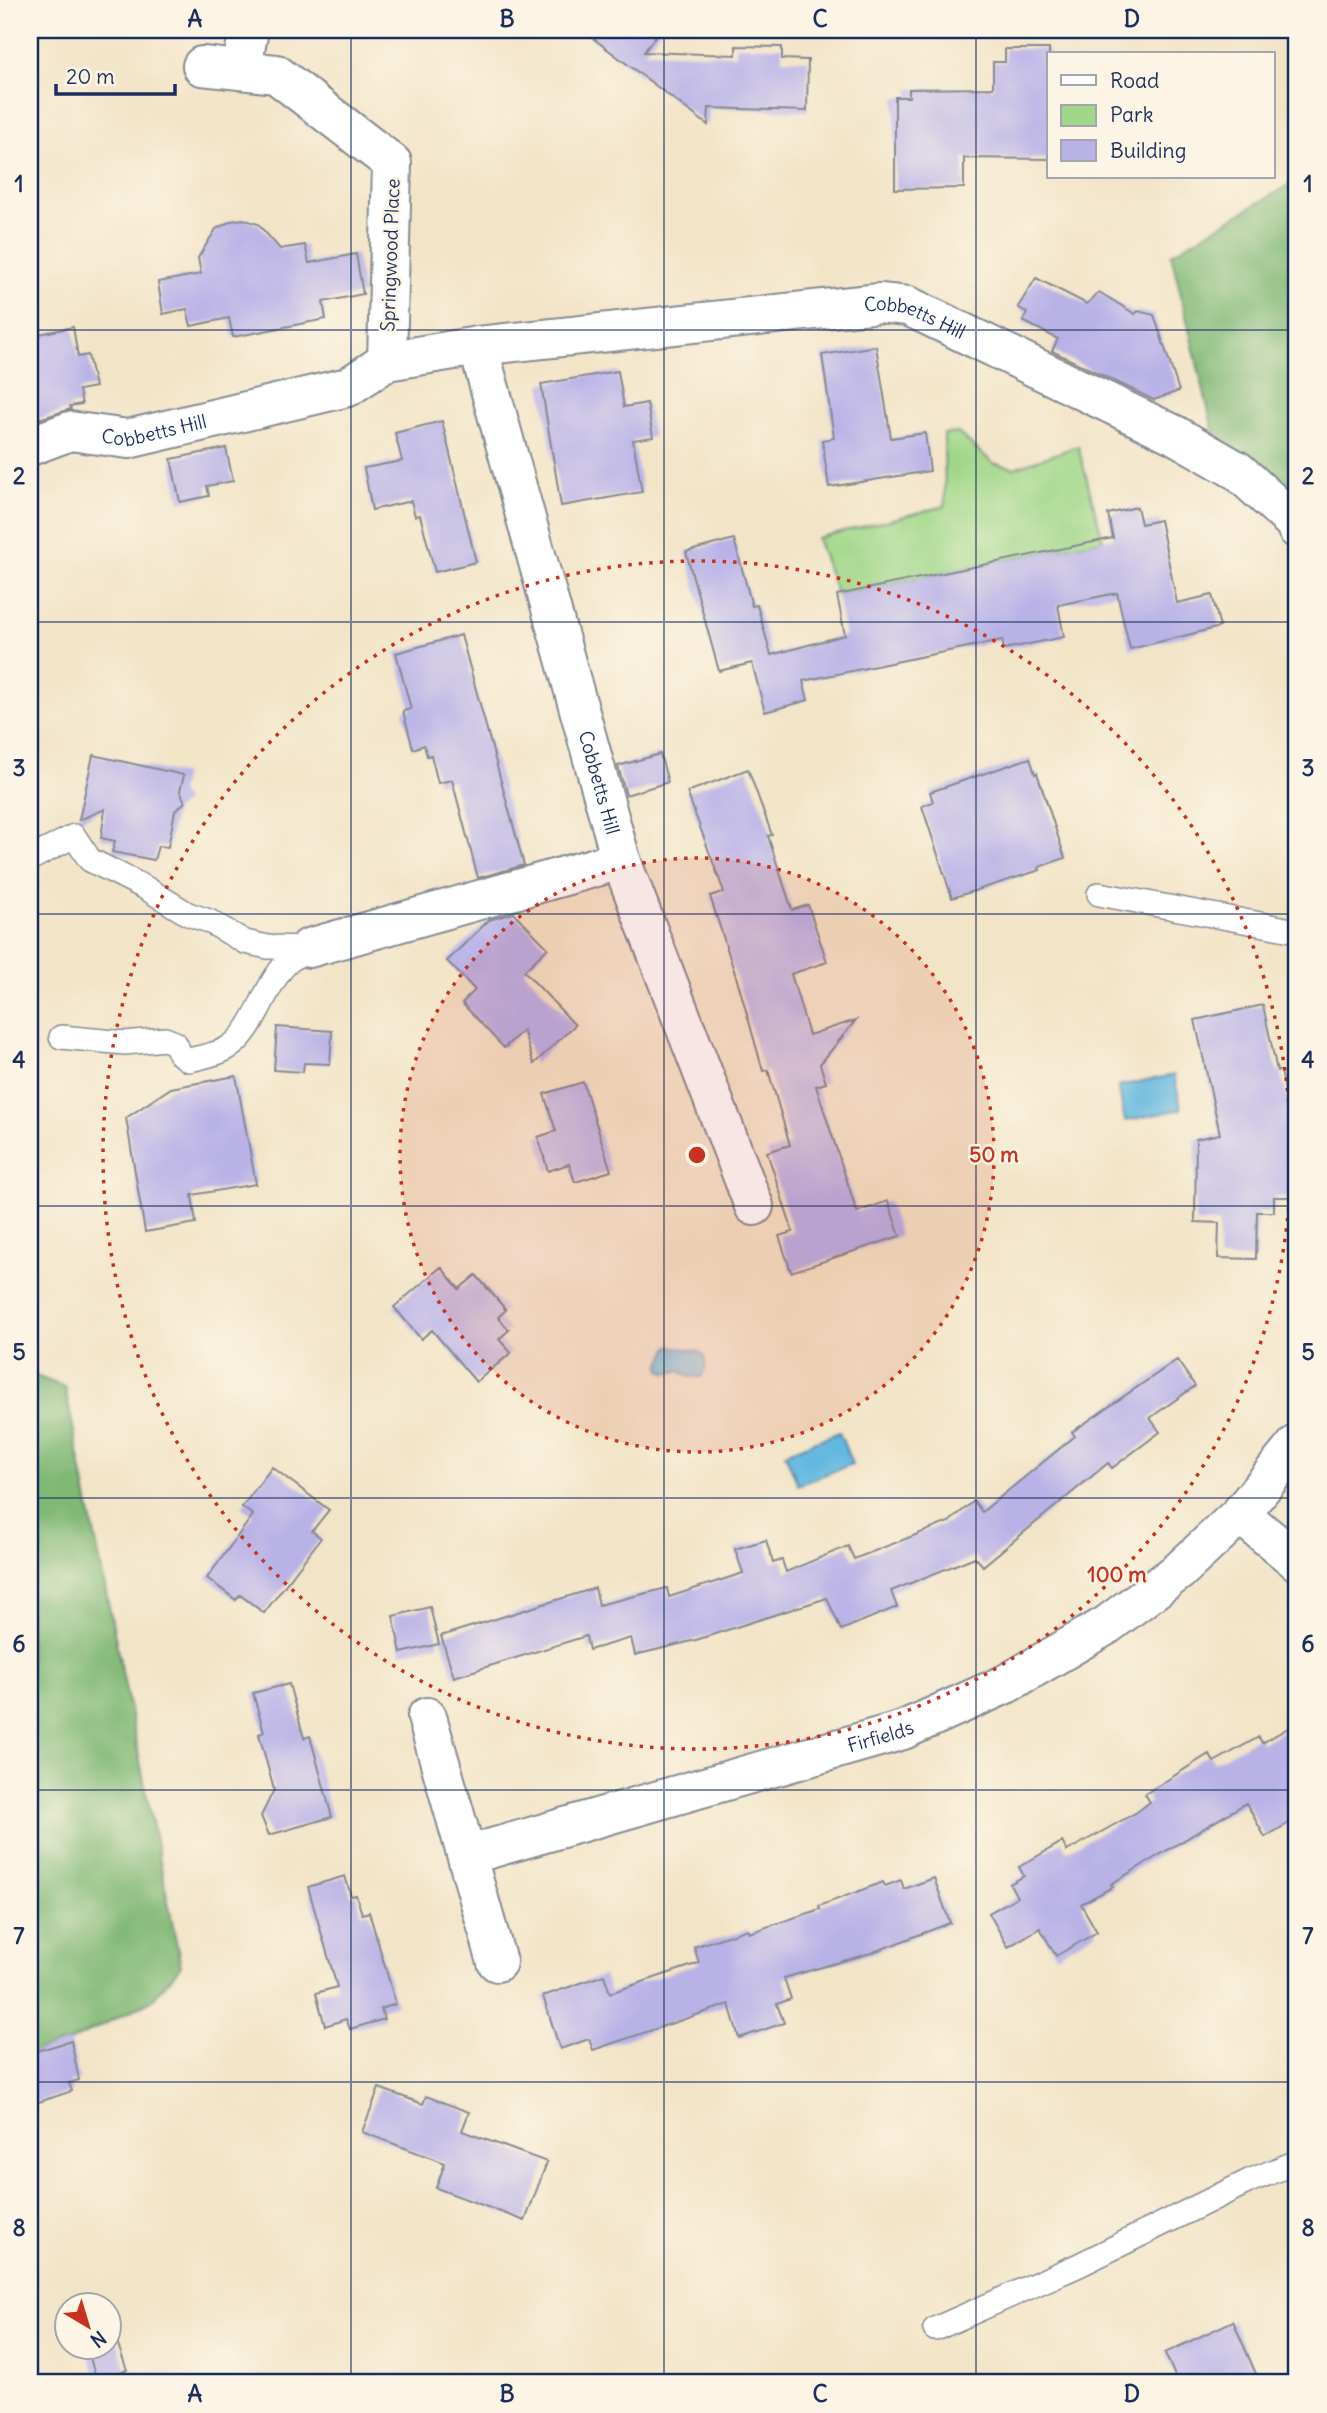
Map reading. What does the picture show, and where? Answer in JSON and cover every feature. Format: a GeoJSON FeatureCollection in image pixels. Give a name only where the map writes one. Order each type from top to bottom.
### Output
{"type":"FeatureCollection","features":[{"type":"Feature","properties":{"kind":"street"},"geometry":{"type":"LineString","coordinates":[[241,70],[249,30]]}},
{"type":"Feature","properties":{"kind":"street","name":"Springwood Place"},"geometry":{"type":"LineString","coordinates":[[202,66],[276,74],[392,163],[387,361]]}},
{"type":"Feature","properties":{"kind":"street","name":"Cobbetts Hill"},"geometry":{"type":"LineString","coordinates":[[30,446],[70,431],[128,439],[348,387],[387,361],[478,346],[880,303],[908,306],[1185,440],[1238,471],[1294,522],[1297,529]]}},
{"type":"Feature","properties":{"kind":"street","name":"Cobbetts Hill"},"geometry":{"type":"LineString","coordinates":[[478,346],[621,860],[754,1206]]}},
{"type":"Feature","properties":{"kind":"street"},"geometry":{"type":"LineString","coordinates":[[309,948],[621,860]]}},
{"type":"Feature","properties":{"kind":"street","name":"Firfields"},"geometry":{"type":"LineString","coordinates":[[468,1855],[903,1730],[1006,1684],[1107,1625],[1179,1572],[1240,1514],[1297,1444]]}},
{"type":"Feature","properties":{"kind":"street"},"geometry":{"type":"LineString","coordinates":[[1240,1514],[1297,1561]]}},
{"type":"Feature","properties":{"kind":"street"},"geometry":{"type":"LineString","coordinates":[[427,1717],[497,1962]]}},
{"type":"Feature","properties":{"kind":"lane"},"geometry":{"type":"LineString","coordinates":[[30,859],[74,836],[90,860],[245,942],[268,947],[309,948]]}},
{"type":"Feature","properties":{"kind":"lane"},"geometry":{"type":"LineString","coordinates":[[1099,894],[1297,931]]}},
{"type":"Feature","properties":{"kind":"lane"},"geometry":{"type":"LineString","coordinates":[[61,1037],[125,1043],[166,1039],[175,1043],[180,1054],[189,1060],[219,1052],[228,1048],[242,1034],[287,963],[309,948]]}},
{"type":"Feature","properties":{"kind":"lane"},"geometry":{"type":"LineString","coordinates":[[935,2329],[1079,2264],[1249,2181],[1297,2162]]}},
{"type":"Feature","properties":{"kind":"green space"},"geometry":{"type":"Polygon","coordinates":[[[1297,180],[1297,510],[1215,438],[1171,254],[1297,180]]]}},
{"type":"Feature","properties":{"kind":"green space"},"geometry":{"type":"Polygon","coordinates":[[[958,433],[993,463],[1014,468],[1078,446],[1103,540],[837,595],[817,538],[945,506],[944,434],[958,433]]]}},
{"type":"Feature","properties":{"kind":"green space"},"geometry":{"type":"Polygon","coordinates":[[[30,1374],[65,1387],[181,1966],[152,2000],[71,2041],[30,2053],[30,1374]]]}},
{"type":"Feature","properties":{"kind":"water"},"geometry":{"type":"Polygon","coordinates":[[[1174,1075],[1181,1109],[1125,1121],[1118,1086],[1174,1075]]]}},
{"type":"Feature","properties":{"kind":"water"},"geometry":{"type":"Polygon","coordinates":[[[669,1346],[698,1351],[704,1355],[706,1368],[701,1377],[690,1377],[679,1371],[668,1373],[661,1370],[660,1366],[669,1346]]]}},
{"type":"Feature","properties":{"kind":"water"},"geometry":{"type":"Polygon","coordinates":[[[839,1432],[852,1464],[798,1485],[785,1453],[839,1432]]]}},
{"type":"Feature","properties":{"kind":"building"},"geometry":{"type":"Polygon","coordinates":[[[582,30],[660,30],[644,52],[736,55],[736,46],[782,47],[782,59],[808,60],[807,111],[709,108],[708,125],[582,30]]]}},
{"type":"Feature","properties":{"kind":"building"},"geometry":{"type":"Polygon","coordinates":[[[1005,49],[1049,49],[1047,159],[964,158],[964,188],[895,189],[895,97],[909,97],[909,89],[993,88],[993,62],[1005,62],[1005,49]]]}},
{"type":"Feature","properties":{"kind":"building"},"geometry":{"type":"Polygon","coordinates":[[[243,219],[258,224],[280,249],[305,245],[309,263],[356,254],[363,294],[323,302],[326,319],[233,337],[229,318],[191,326],[187,309],[163,314],[158,282],[201,274],[198,258],[216,229],[231,221],[243,219]]]}},
{"type":"Feature","properties":{"kind":"building"},"geometry":{"type":"Polygon","coordinates":[[[1036,278],[1087,304],[1099,292],[1135,314],[1138,311],[1154,315],[1179,391],[1154,400],[1052,351],[1058,339],[1023,321],[1027,313],[1018,307],[1036,278]]]}},
{"type":"Feature","properties":{"kind":"building"},"geometry":{"type":"Polygon","coordinates":[[[73,327],[78,357],[88,355],[95,387],[79,390],[82,404],[39,419],[37,409],[30,411],[30,336],[73,327]]]}},
{"type":"Feature","properties":{"kind":"building"},"geometry":{"type":"Polygon","coordinates":[[[876,346],[891,438],[925,433],[930,471],[829,487],[822,440],[834,438],[822,355],[876,346]]]}},
{"type":"Feature","properties":{"kind":"building"},"geometry":{"type":"Polygon","coordinates":[[[618,371],[624,407],[647,403],[653,437],[633,440],[642,492],[561,506],[541,384],[618,371]]]}},
{"type":"Feature","properties":{"kind":"building"},"geometry":{"type":"Polygon","coordinates":[[[442,421],[476,562],[435,572],[420,515],[415,516],[411,501],[372,510],[364,468],[402,461],[395,433],[442,421]]]}},
{"type":"Feature","properties":{"kind":"building"},"geometry":{"type":"Polygon","coordinates":[[[226,448],[233,481],[207,486],[209,496],[180,502],[171,459],[226,448]]]}},
{"type":"Feature","properties":{"kind":"building"},"geometry":{"type":"Polygon","coordinates":[[[1137,507],[1141,524],[1160,520],[1177,603],[1212,595],[1220,627],[1130,649],[1117,593],[1058,605],[1064,637],[1004,649],[1002,640],[803,681],[808,700],[765,712],[752,663],[719,671],[686,552],[734,539],[752,606],[757,605],[771,655],[845,635],[837,595],[1113,538],[1108,514],[1137,507]]]}},
{"type":"Feature","properties":{"kind":"building"},"geometry":{"type":"Polygon","coordinates":[[[461,635],[524,865],[478,878],[452,780],[438,783],[431,755],[427,756],[424,745],[413,749],[403,711],[411,709],[396,653],[461,635]]]}},
{"type":"Feature","properties":{"kind":"building"},"geometry":{"type":"Polygon","coordinates":[[[660,754],[668,782],[626,795],[618,766],[660,754]]]}},
{"type":"Feature","properties":{"kind":"building"},"geometry":{"type":"Polygon","coordinates":[[[93,755],[184,775],[180,791],[185,802],[175,811],[168,847],[158,846],[154,860],[112,852],[115,841],[101,838],[105,809],[79,820],[93,755]]]}},
{"type":"Feature","properties":{"kind":"building"},"geometry":{"type":"Polygon","coordinates":[[[1030,758],[1065,858],[1039,867],[1040,870],[952,898],[922,806],[933,802],[930,792],[1030,758]]]}},
{"type":"Feature","properties":{"kind":"building"},"geometry":{"type":"Polygon","coordinates":[[[748,769],[772,835],[768,836],[792,910],[808,905],[827,962],[791,974],[809,1035],[856,1020],[820,1064],[826,1083],[816,1086],[857,1212],[888,1201],[900,1236],[791,1272],[779,1236],[793,1232],[767,1152],[790,1145],[768,1070],[763,1071],[710,896],[724,892],[687,792],[748,769]]]}},
{"type":"Feature","properties":{"kind":"building"},"geometry":{"type":"Polygon","coordinates":[[[514,913],[548,948],[524,971],[575,1025],[534,1064],[523,1030],[504,1048],[462,1003],[475,990],[447,961],[489,920],[514,913]]]}},
{"type":"Feature","properties":{"kind":"building"},"geometry":{"type":"Polygon","coordinates":[[[1263,1005],[1277,1071],[1281,1071],[1291,1116],[1292,1197],[1274,1197],[1274,1212],[1257,1212],[1256,1259],[1218,1258],[1219,1223],[1195,1222],[1196,1139],[1220,1134],[1195,1020],[1263,1005]]]}},
{"type":"Feature","properties":{"kind":"building"},"geometry":{"type":"Polygon","coordinates":[[[277,1027],[332,1031],[330,1064],[304,1063],[303,1072],[274,1070],[277,1027]]]}},
{"type":"Feature","properties":{"kind":"building"},"geometry":{"type":"Polygon","coordinates":[[[236,1076],[256,1184],[192,1195],[196,1223],[145,1232],[126,1118],[171,1088],[236,1076]]]}},
{"type":"Feature","properties":{"kind":"building"},"geometry":{"type":"Polygon","coordinates":[[[583,1082],[611,1171],[575,1182],[569,1164],[548,1171],[538,1137],[556,1131],[544,1094],[583,1082]]]}},
{"type":"Feature","properties":{"kind":"building"},"geometry":{"type":"Polygon","coordinates":[[[441,1267],[459,1289],[476,1275],[506,1310],[498,1317],[509,1330],[499,1339],[511,1353],[476,1382],[432,1330],[421,1339],[394,1307],[441,1267]]]}},
{"type":"Feature","properties":{"kind":"building"},"geometry":{"type":"Polygon","coordinates":[[[1177,1360],[1195,1386],[1150,1418],[1160,1432],[1112,1468],[1108,1463],[983,1566],[975,1557],[891,1591],[897,1607],[841,1630],[827,1598],[696,1640],[635,1655],[631,1638],[589,1650],[586,1636],[454,1677],[441,1636],[595,1588],[599,1605],[667,1588],[669,1597],[743,1573],[735,1549],[766,1540],[773,1563],[782,1560],[786,1572],[848,1546],[854,1559],[949,1522],[974,1501],[982,1512],[1075,1436],[1072,1432],[1177,1360]]]}},
{"type":"Feature","properties":{"kind":"building"},"geometry":{"type":"Polygon","coordinates":[[[272,1467],[329,1510],[312,1531],[321,1538],[264,1613],[240,1595],[236,1600],[207,1578],[253,1515],[242,1507],[272,1467]]]}},
{"type":"Feature","properties":{"kind":"building"},"geometry":{"type":"Polygon","coordinates":[[[430,1607],[439,1644],[401,1653],[393,1616],[430,1607]]]}},
{"type":"Feature","properties":{"kind":"building"},"geometry":{"type":"Polygon","coordinates":[[[289,1684],[304,1738],[310,1736],[332,1817],[269,1835],[261,1816],[274,1790],[259,1734],[264,1732],[253,1693],[289,1684]]]}},
{"type":"Feature","properties":{"kind":"building"},"geometry":{"type":"Polygon","coordinates":[[[1297,1723],[1297,1818],[1265,1837],[1246,1803],[1111,1884],[1113,1887],[1081,1904],[1097,1932],[1056,1956],[1040,1928],[1008,1947],[989,1913],[1017,1897],[1010,1884],[1024,1876],[1019,1867],[1062,1842],[1067,1851],[1137,1812],[1150,1802],[1145,1794],[1209,1754],[1214,1762],[1259,1737],[1262,1743],[1297,1723]]]}},
{"type":"Feature","properties":{"kind":"building"},"geometry":{"type":"Polygon","coordinates":[[[345,1876],[351,1896],[356,1895],[362,1914],[369,1912],[396,2004],[381,2009],[384,2019],[350,2029],[346,2019],[325,2026],[316,1993],[337,1987],[308,1887],[345,1876]]]}},
{"type":"Feature","properties":{"kind":"building"},"geometry":{"type":"Polygon","coordinates":[[[934,1878],[950,1923],[871,1953],[784,1978],[791,1999],[777,2004],[784,2023],[739,2038],[729,2004],[593,2050],[589,2039],[560,2049],[543,1996],[604,1975],[610,1993],[699,1963],[694,1947],[748,1929],[749,1933],[820,1909],[819,1906],[883,1882],[885,1886],[901,1880],[904,1889],[934,1878]]]}},
{"type":"Feature","properties":{"kind":"building"},"geometry":{"type":"Polygon","coordinates":[[[71,2041],[79,2080],[69,2083],[72,2091],[30,2105],[30,2053],[71,2041]]]}},
{"type":"Feature","properties":{"kind":"building"},"geometry":{"type":"Polygon","coordinates":[[[379,2088],[423,2104],[426,2096],[469,2112],[462,2131],[547,2162],[525,2221],[436,2188],[445,2163],[362,2132],[379,2088]]]}},
{"type":"Feature","properties":{"kind":"building"},"geometry":{"type":"Polygon","coordinates":[[[1233,2321],[1260,2383],[1178,2383],[1165,2353],[1233,2321]]]}},
{"type":"Feature","properties":{"kind":"building"},"geometry":{"type":"Polygon","coordinates":[[[122,2356],[127,2370],[96,2379],[91,2360],[122,2360],[122,2356]]]}}]}
